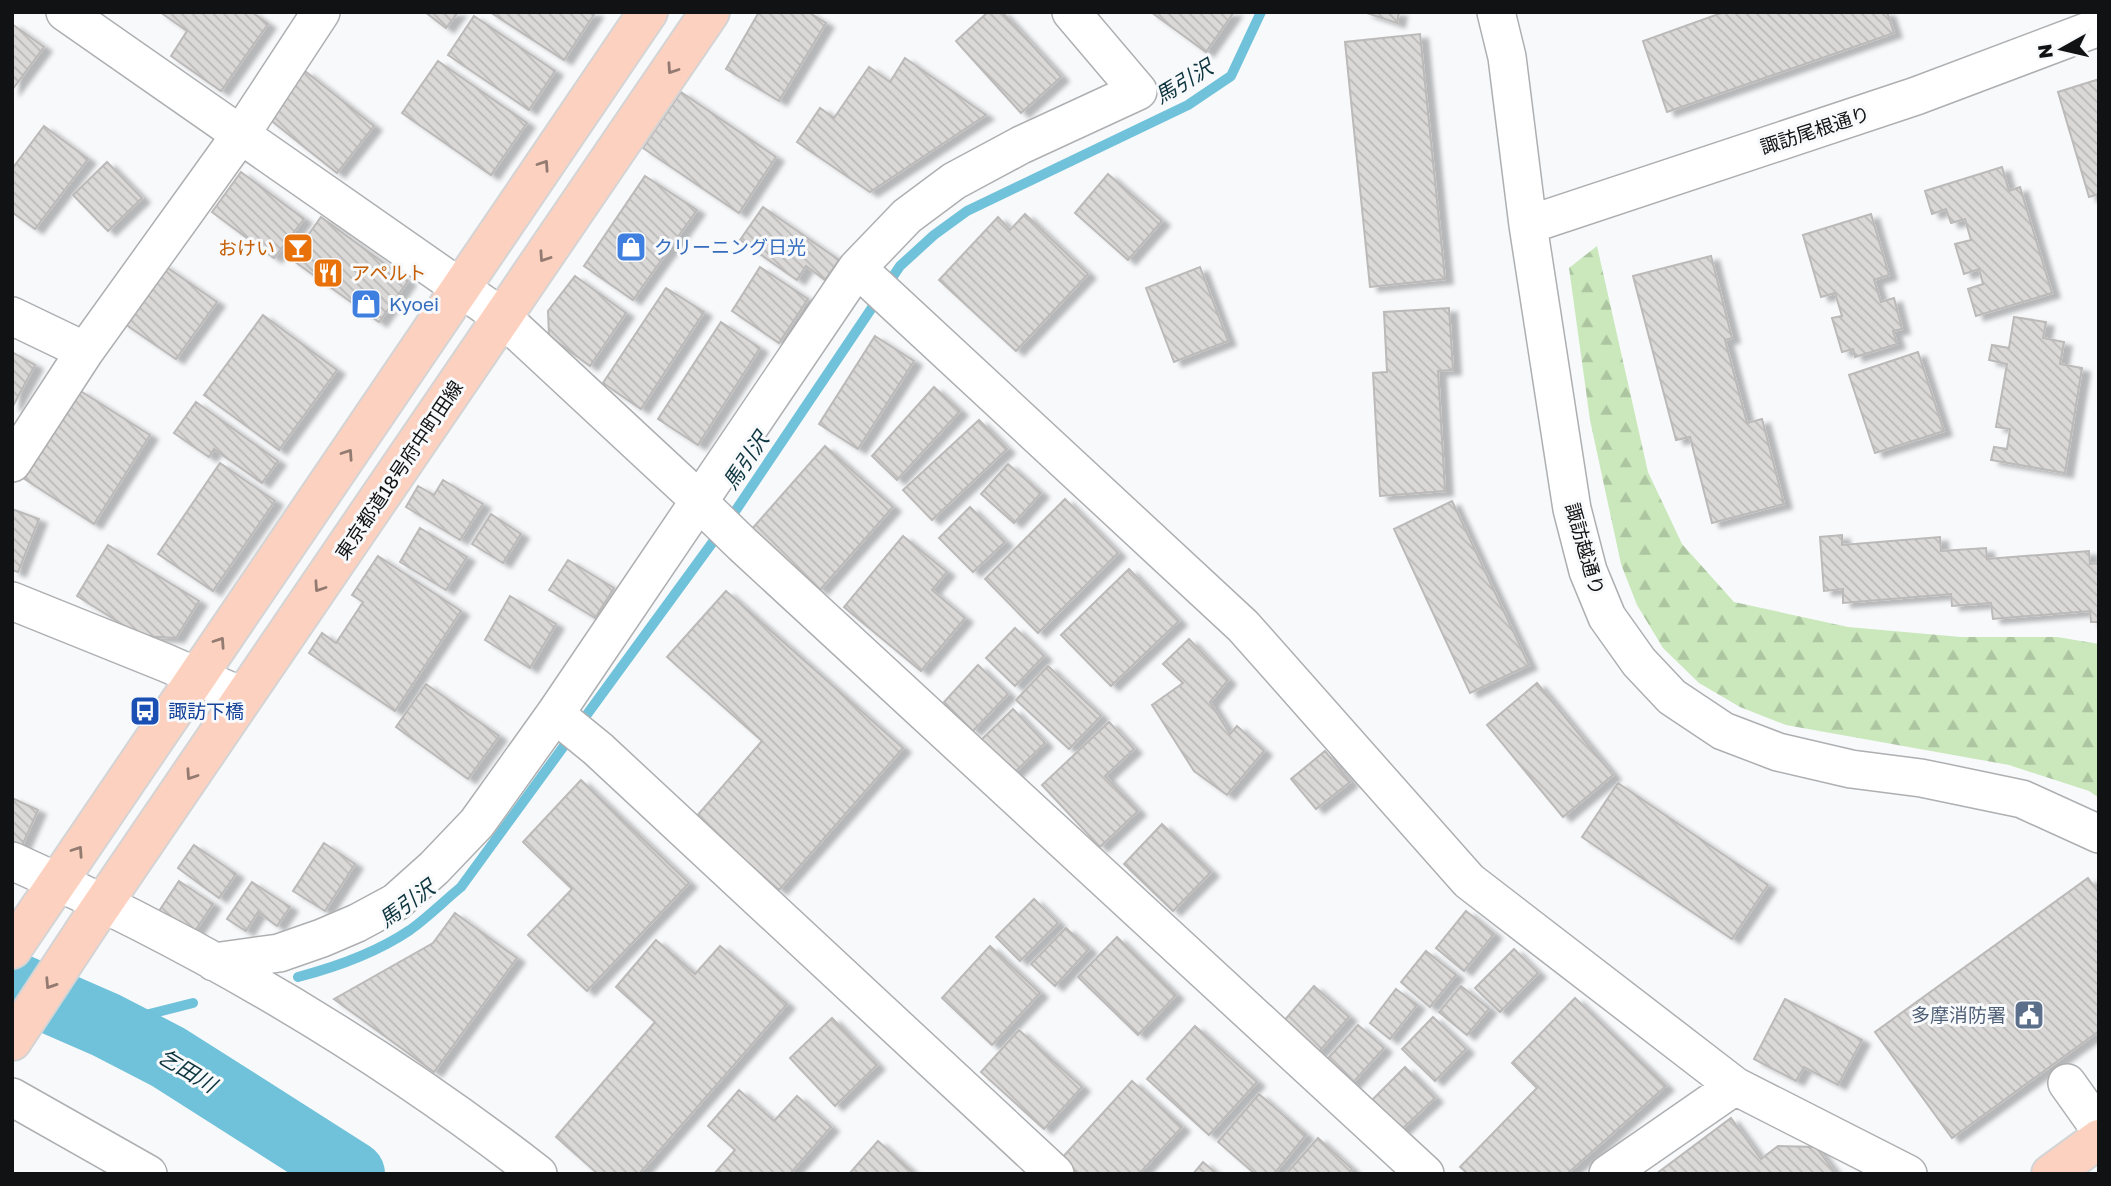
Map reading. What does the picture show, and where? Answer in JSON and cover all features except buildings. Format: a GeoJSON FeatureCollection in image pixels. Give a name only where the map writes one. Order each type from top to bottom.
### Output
{"type":"FeatureCollection","features":[{"type":"Feature","properties":{"kind":"main road"},"geometry":{"type":"LineString","coordinates":[[12,948],[648,12]]}},
{"type":"Feature","properties":{"kind":"main road","name":"東京都道18号府中町田線"},"geometry":{"type":"LineString","coordinates":[[12,1041],[710,12]]}},
{"type":"Feature","properties":{"kind":"main road"},"geometry":{"type":"LineString","coordinates":[[2052,1174],[2099,1139]]}},
{"type":"Feature","properties":{"kind":"street"},"geometry":{"type":"LineString","coordinates":[[65,12],[502,317],[703,504],[742,544],[1425,1174]]}},
{"type":"Feature","properties":{"kind":"street"},"geometry":{"type":"LineString","coordinates":[[12,463],[85,351],[241,134],[321,12]]}},
{"type":"Feature","properties":{"kind":"street"},"geometry":{"type":"LineString","coordinates":[[215,962],[279,953],[334,933],[396,902],[435,869],[477,823],[559,717],[863,273],[907,216],[954,181],[1021,145],[1138,91],[1070,12]]}},
{"type":"Feature","properties":{"kind":"street","name":"諏訪越通り"},"geometry":{"type":"LineString","coordinates":[[1496,12],[1507,57],[1528,225],[1572,509],[1588,571],[1606,617],[1639,662],[1672,697],[1723,731],[1778,752],[1851,769],[1921,778],[2022,799],[2099,834]]}},
{"type":"Feature","properties":{"kind":"street","name":"諏訪尾根通り"},"geometry":{"type":"LineString","coordinates":[[1528,225],[1916,96],[2099,27]]}},
{"type":"Feature","properties":{"kind":"street"},"geometry":{"type":"LineString","coordinates":[[863,273],[1243,626],[1469,881],[1735,1086],[1908,1174]]}},
{"type":"Feature","properties":{"kind":"street"},"geometry":{"type":"LineString","coordinates":[[12,316],[85,351]]}},
{"type":"Feature","properties":{"kind":"street"},"geometry":{"type":"LineString","coordinates":[[12,601],[244,697]]}},
{"type":"Feature","properties":{"kind":"street"},"geometry":{"type":"LineString","coordinates":[[559,717],[598,749],[1055,1174]]}},
{"type":"Feature","properties":{"kind":"street"},"geometry":{"type":"LineString","coordinates":[[12,861],[48,895],[215,962],[286,1002],[434,1098],[538,1174]]}},
{"type":"Feature","properties":{"kind":"street"},"geometry":{"type":"LineString","coordinates":[[2067,1083],[2099,1128]]}},
{"type":"Feature","properties":{"kind":"street"},"geometry":{"type":"LineString","coordinates":[[1608,1174],[1735,1086]]}},
{"type":"Feature","properties":{"kind":"street"},"geometry":{"type":"LineString","coordinates":[[12,1097],[148,1174]]}},
{"type":"Feature","properties":{"kind":"green space"},"geometry":{"type":"Polygon","coordinates":[[[1597,246],[1648,472],[1682,544],[1734,602],[1848,627],[1961,637],[2057,637],[2099,644],[2099,798],[2089,791],[2009,765],[1786,725],[1740,707],[1699,683],[1663,648],[1637,605],[1621,564],[1590,420],[1569,268],[1597,246]]]}},
{"type":"Feature","properties":{"kind":"waterway","name":"馬引沢"},"geometry":{"type":"LineString","coordinates":[[298,977],[327,969],[383,946],[417,925],[461,887],[734,513],[900,266],[934,235],[967,211],[1188,105],[1231,76],[1261,12]]}},
{"type":"Feature","properties":{"kind":"waterway","name":"乞田川"},"geometry":{"type":"LineString","coordinates":[[12,984],[106,1025],[168,1057],[352,1174]]}},
{"type":"Feature","properties":{"kind":"waterway","name":"馬引沢"},"geometry":{"type":"LineString","coordinates":[[106,1025],[193,1003]]}},
{"type":"Feature","properties":{"kind":"place","name":"クリーニング日光"},"geometry":{"type":"Point","coordinates":[631,247]}},
{"type":"Feature","properties":{"kind":"place","name":"おけい"},"geometry":{"type":"Point","coordinates":[298,248]}},
{"type":"Feature","properties":{"kind":"place","name":"アペルト"},"geometry":{"type":"Point","coordinates":[328,273]}},
{"type":"Feature","properties":{"kind":"place","name":"Kyoei"},"geometry":{"type":"Point","coordinates":[366,304]}},
{"type":"Feature","properties":{"kind":"place","name":"諏訪下橋"},"geometry":{"type":"Point","coordinates":[145,711]}},
{"type":"Feature","properties":{"kind":"place","name":"多摩消防署"},"geometry":{"type":"Point","coordinates":[2029,1015]}}]}
